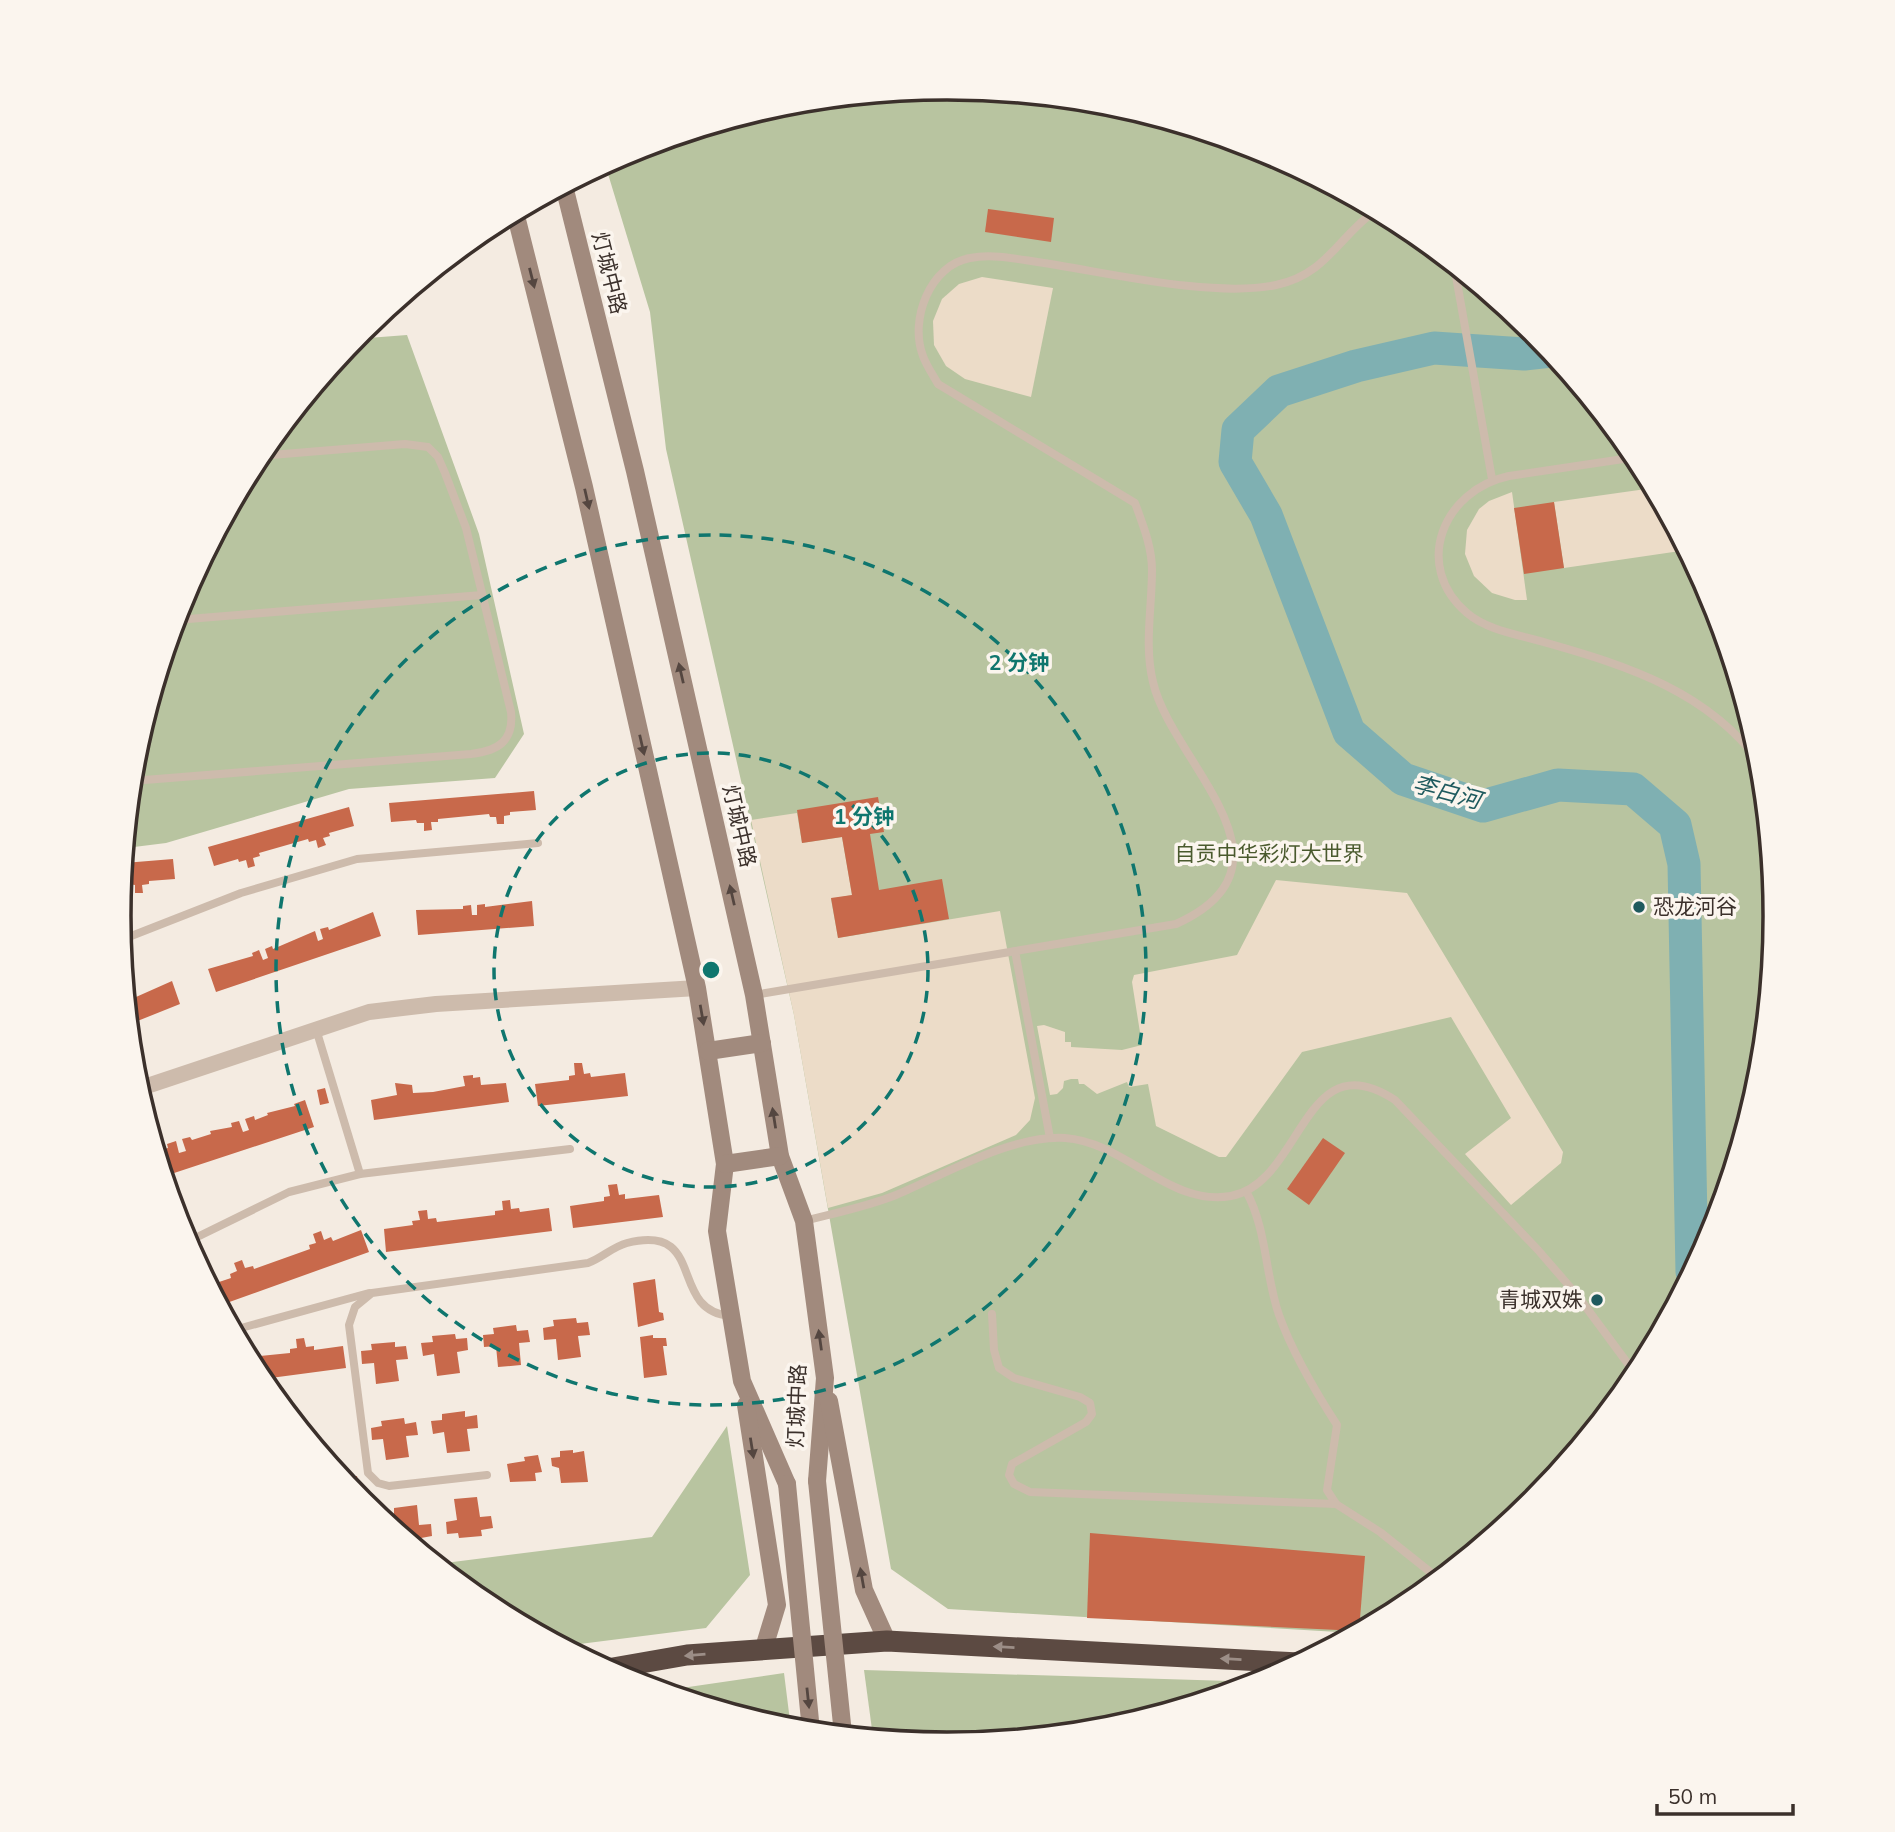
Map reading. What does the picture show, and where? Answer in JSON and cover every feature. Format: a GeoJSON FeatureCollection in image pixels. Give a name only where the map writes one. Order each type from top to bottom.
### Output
{"type":"FeatureCollection","features":[{"type":"Feature","properties":{"kind":"highway"},"geometry":{"type":"LineString","coordinates":[[626,1666],[687,1655],[887,1641],[1278,1662]]}},
{"type":"Feature","properties":{"kind":"main road","name":"灯城中路"},"geometry":{"type":"LineString","coordinates":[[566,195],[635,471],[754,995],[780,1156],[804,1221],[825,1378],[817,1481],[842,1725]]}},
{"type":"Feature","properties":{"kind":"main road","name":"灯城中路"},"geometry":{"type":"LineString","coordinates":[[518,222],[584,487],[697,988],[725,1164],[717,1231],[730,1316],[742,1381],[787,1484],[810,1720]]}},
{"type":"Feature","properties":{"kind":"main road"},"geometry":{"type":"LineString","coordinates":[[708,1051],[762,1043]]}},
{"type":"Feature","properties":{"kind":"main road"},"geometry":{"type":"LineString","coordinates":[[725,1164],[780,1156]]}},
{"type":"Feature","properties":{"kind":"main road"},"geometry":{"type":"LineString","coordinates":[[825,1378],[864,1590],[887,1641]]}},
{"type":"Feature","properties":{"kind":"main road"},"geometry":{"type":"LineString","coordinates":[[742,1381],[778,1605],[763,1651]]}},
{"type":"Feature","properties":{"kind":"street"},"geometry":{"type":"LineString","coordinates":[[149,1084],[369,1012],[436,1004],[697,988]]}},
{"type":"Feature","properties":{"kind":"lane"},"geometry":{"type":"LineString","coordinates":[[754,995],[1163,927],[1189,918],[1217,896],[1231,866],[1232,835],[1217,799],[1174,734],[1153,683],[1148,641],[1152,568],[1146,533],[1135,503],[938,384],[922,355],[918,329],[923,302],[934,281],[951,266],[970,258],[1002,257],[1237,290],[1275,285],[1304,277],[1329,258],[1369,217]]}},
{"type":"Feature","properties":{"kind":"lane"},"geometry":{"type":"LineString","coordinates":[[1457,278],[1492,479]]}},
{"type":"Feature","properties":{"kind":"lane"},"geometry":{"type":"LineString","coordinates":[[143,779],[471,754],[496,748],[511,733],[512,722],[466,528],[438,457],[428,447],[405,444],[275,455]]}},
{"type":"Feature","properties":{"kind":"lane"},"geometry":{"type":"LineString","coordinates":[[1623,459],[1492,479],[1460,500],[1444,525],[1439,554],[1446,586],[1454,600],[1469,614],[1498,629],[1611,661],[1670,686],[1725,725],[1746,748]]}},
{"type":"Feature","properties":{"kind":"lane"},"geometry":{"type":"LineString","coordinates":[[188,619],[482,595]]}},
{"type":"Feature","properties":{"kind":"lane"},"geometry":{"type":"LineString","coordinates":[[132,936],[241,893],[357,859],[538,843]]}},
{"type":"Feature","properties":{"kind":"lane"},"geometry":{"type":"LineString","coordinates":[[1015,951],[1050,1138]]}},
{"type":"Feature","properties":{"kind":"lane"},"geometry":{"type":"LineString","coordinates":[[316,1029],[360,1174]]}},
{"type":"Feature","properties":{"kind":"lane"},"geometry":{"type":"LineString","coordinates":[[804,1221],[893,1196],[1007,1147],[1050,1138],[1078,1140],[1113,1150],[1185,1191],[1220,1197],[1246,1191],[1271,1171],[1322,1098],[1336,1089],[1352,1084],[1381,1091],[1395,1100],[1538,1250],[1577,1296],[1629,1365]]}},
{"type":"Feature","properties":{"kind":"lane"},"geometry":{"type":"LineString","coordinates":[[197,1237],[289,1192],[360,1174],[570,1149]]}},
{"type":"Feature","properties":{"kind":"lane"},"geometry":{"type":"LineString","coordinates":[[1246,1191],[1257,1211],[1264,1255],[1279,1316],[1315,1391],[1337,1425],[1327,1490],[1336,1504],[1380,1532],[1431,1573]]}},
{"type":"Feature","properties":{"kind":"lane"},"geometry":{"type":"LineString","coordinates":[[243,1328],[372,1293],[588,1263],[618,1246],[652,1241],[666,1244],[681,1257],[693,1293],[703,1307],[730,1316]]}},
{"type":"Feature","properties":{"kind":"lane"},"geometry":{"type":"LineString","coordinates":[[372,1293],[355,1307],[349,1325],[368,1473],[378,1483],[389,1486],[487,1475]]}},
{"type":"Feature","properties":{"kind":"lane"},"geometry":{"type":"LineString","coordinates":[[992,1314],[994,1350],[999,1368],[1014,1378],[1080,1397],[1090,1403],[1092,1414],[1086,1422],[1012,1464],[1009,1475],[1014,1485],[1030,1492],[1336,1504]]}},
{"type":"Feature","properties":{"kind":"green space","name":"自贡中华彩灯大世界"},"geometry":{"type":"Polygon","coordinates":[[[894,101],[1001,101],[1107,115],[1210,143],[1309,184],[1401,237],[1444,268],[1486,302],[1525,339],[1595,419],[1626,463],[1680,555],[1702,604],[1736,705],[1757,809],[1762,863],[1764,916],[1757,1023],[1736,1127],[1720,1178],[1680,1277],[1654,1324],[1595,1413],[1561,1454],[1486,1530],[1444,1564],[1401,1595],[1339,1632],[948,1609],[891,1569],[794,1015],[666,449],[650,312],[608,174],[635,162],[685,143],[788,115],[894,101]]]}},
{"type":"Feature","properties":{"kind":"green space"},"geometry":{"type":"Polygon","coordinates":[[[407,335],[479,534],[524,734],[495,778],[349,789],[166,843],[134,847],[138,809],[159,705],[193,604],[215,555],[269,463],[300,419],[371,338],[407,335]]]}},
{"type":"Feature","properties":{"kind":"green space"},"geometry":{"type":"Polygon","coordinates":[[[727,1426],[750,1575],[706,1628],[579,1644],[494,1595],[449,1562],[652,1537],[727,1426]]]}},
{"type":"Feature","properties":{"kind":"green space"},"geometry":{"type":"Polygon","coordinates":[[[864,1670],[1231,1681],[1107,1717],[1054,1725],[1001,1731],[872,1728],[864,1670]]]}},
{"type":"Feature","properties":{"kind":"green space"},"geometry":{"type":"Polygon","coordinates":[[[784,1673],[790,1717],[736,1704],[682,1688],[784,1673]]]}},
{"type":"Feature","properties":{"kind":"shaded area"},"geometry":{"type":"Polygon","coordinates":[[[982,277],[1053,288],[1031,397],[965,379],[946,366],[934,345],[933,321],[942,299],[959,284],[982,277]]]}},
{"type":"Feature","properties":{"kind":"shaded area"},"geometry":{"type":"Polygon","coordinates":[[[1642,489],[1678,551],[1564,568],[1554,502],[1642,489]]]}},
{"type":"Feature","properties":{"kind":"shaded area"},"geometry":{"type":"Polygon","coordinates":[[[1512,492],[1527,600],[1515,600],[1492,593],[1474,576],[1465,554],[1467,530],[1479,509],[1489,501],[1512,492]]]}},
{"type":"Feature","properties":{"kind":"shaded area"},"geometry":{"type":"Polygon","coordinates":[[[797,813],[802,843],[842,837],[852,895],[831,899],[838,938],[1000,911],[1035,1098],[1030,1120],[1016,1135],[882,1193],[828,1208],[794,1015],[751,820],[797,813]]]}},
{"type":"Feature","properties":{"kind":"shaded area"},"geometry":{"type":"Polygon","coordinates":[[[1276,880],[1407,893],[1563,1152],[1561,1163],[1511,1205],[1465,1154],[1511,1118],[1451,1017],[1302,1052],[1226,1157],[1219,1157],[1156,1126],[1148,1084],[1129,1087],[1127,1082],[1097,1094],[1084,1084],[1079,1084],[1078,1079],[1071,1079],[1064,1081],[1063,1088],[1057,1094],[1050,1095],[1037,1026],[1044,1025],[1065,1032],[1065,1042],[1071,1042],[1071,1047],[1122,1050],[1142,1045],[1132,982],[1134,975],[1237,955],[1276,880]]]}},
{"type":"Feature","properties":{"kind":"building"},"geometry":{"type":"Polygon","coordinates":[[[988,209],[1054,218],[1051,242],[985,232],[988,209]]]}},
{"type":"Feature","properties":{"kind":"building"},"geometry":{"type":"Polygon","coordinates":[[[1554,502],[1564,568],[1524,574],[1514,508],[1554,502]]]}},
{"type":"Feature","properties":{"kind":"building"},"geometry":{"type":"Polygon","coordinates":[[[534,791],[536,810],[510,812],[510,815],[504,816],[504,824],[497,824],[496,817],[490,817],[489,814],[438,819],[438,822],[431,822],[432,830],[424,831],[424,823],[417,823],[416,820],[391,822],[389,803],[534,791]]]}},
{"type":"Feature","properties":{"kind":"building"},"geometry":{"type":"Polygon","coordinates":[[[878,797],[884,832],[870,834],[879,890],[942,879],[949,919],[838,938],[831,898],[852,895],[842,837],[802,843],[797,810],[878,797]]]}},
{"type":"Feature","properties":{"kind":"building"},"geometry":{"type":"Polygon","coordinates":[[[349,807],[354,826],[329,833],[330,836],[323,838],[326,845],[318,848],[316,840],[309,842],[308,839],[259,853],[260,856],[253,858],[255,866],[248,868],[246,860],[239,862],[238,859],[214,866],[208,847],[349,807]]]}},
{"type":"Feature","properties":{"kind":"building"},"geometry":{"type":"Polygon","coordinates":[[[173,859],[175,879],[149,881],[149,884],[142,885],[143,893],[135,893],[135,885],[132,885],[133,862],[173,859]]]}},
{"type":"Feature","properties":{"kind":"building"},"geometry":{"type":"Polygon","coordinates":[[[532,901],[534,926],[418,935],[416,910],[463,909],[463,906],[471,905],[472,915],[477,915],[477,905],[485,904],[485,907],[532,901]]]}},
{"type":"Feature","properties":{"kind":"building"},"geometry":{"type":"Polygon","coordinates":[[[373,912],[381,936],[216,992],[208,969],[253,956],[252,953],[259,950],[263,960],[268,958],[265,949],[272,946],[273,949],[315,931],[318,941],[323,939],[320,929],[328,927],[329,930],[373,912]]]}},
{"type":"Feature","properties":{"kind":"building"},"geometry":{"type":"Polygon","coordinates":[[[172,981],[180,1004],[138,1021],[136,997],[172,981]]]}},
{"type":"Feature","properties":{"kind":"building"},"geometry":{"type":"Polygon","coordinates":[[[574,1063],[582,1063],[584,1074],[590,1073],[591,1077],[625,1073],[628,1096],[538,1106],[535,1084],[569,1080],[569,1076],[575,1075],[574,1063]]]}},
{"type":"Feature","properties":{"kind":"building"},"geometry":{"type":"Polygon","coordinates":[[[473,1075],[473,1078],[480,1077],[481,1085],[506,1083],[509,1102],[374,1120],[371,1100],[397,1095],[395,1083],[412,1085],[413,1093],[433,1092],[465,1086],[463,1076],[473,1075]]]}},
{"type":"Feature","properties":{"kind":"building"},"geometry":{"type":"Polygon","coordinates":[[[325,1088],[329,1103],[320,1105],[317,1090],[325,1088]]]}},
{"type":"Feature","properties":{"kind":"building"},"geometry":{"type":"Polygon","coordinates":[[[305,1100],[314,1127],[173,1173],[166,1149],[167,1144],[176,1141],[179,1153],[186,1151],[182,1139],[190,1137],[192,1140],[211,1134],[210,1131],[232,1127],[231,1123],[239,1121],[243,1132],[249,1130],[245,1119],[254,1116],[255,1120],[268,1115],[267,1113],[295,1106],[294,1104],[305,1100]]]}},
{"type":"Feature","properties":{"kind":"building"},"geometry":{"type":"Polygon","coordinates":[[[1323,1138],[1345,1153],[1309,1205],[1287,1189],[1323,1138]]]}},
{"type":"Feature","properties":{"kind":"building"},"geometry":{"type":"Polygon","coordinates":[[[617,1184],[619,1195],[625,1194],[625,1199],[659,1195],[663,1217],[573,1228],[570,1206],[604,1201],[604,1197],[610,1196],[608,1185],[617,1184]]]}},
{"type":"Feature","properties":{"kind":"building"},"geometry":{"type":"Polygon","coordinates":[[[510,1200],[511,1209],[519,1208],[520,1212],[549,1208],[552,1231],[386,1252],[384,1229],[413,1225],[412,1221],[420,1220],[418,1211],[427,1210],[428,1219],[436,1218],[437,1222],[495,1215],[495,1211],[503,1210],[502,1201],[510,1200]]]}},
{"type":"Feature","properties":{"kind":"building"},"geometry":{"type":"Polygon","coordinates":[[[361,1230],[369,1252],[229,1302],[218,1282],[231,1278],[230,1274],[237,1271],[234,1263],[242,1260],[245,1268],[253,1266],[254,1269],[310,1249],[309,1245],[316,1243],[313,1234],[321,1231],[324,1240],[331,1237],[333,1241],[361,1230]]]}},
{"type":"Feature","properties":{"kind":"building"},"geometry":{"type":"Polygon","coordinates":[[[655,1279],[659,1312],[663,1313],[664,1320],[638,1327],[633,1283],[655,1279]]]}},
{"type":"Feature","properties":{"kind":"building"},"geometry":{"type":"Polygon","coordinates":[[[576,1318],[577,1323],[588,1322],[590,1335],[578,1336],[581,1357],[558,1360],[556,1339],[544,1340],[543,1328],[554,1326],[553,1320],[576,1318]]]}},
{"type":"Feature","properties":{"kind":"building"},"geometry":{"type":"Polygon","coordinates":[[[516,1325],[517,1331],[528,1330],[530,1342],[519,1343],[521,1365],[498,1367],[496,1346],[484,1347],[483,1335],[494,1334],[493,1328],[516,1325]]]}},
{"type":"Feature","properties":{"kind":"building"},"geometry":{"type":"Polygon","coordinates":[[[455,1334],[456,1339],[467,1338],[468,1350],[457,1352],[460,1373],[437,1376],[434,1354],[423,1356],[421,1343],[433,1342],[432,1336],[455,1334]]]}},
{"type":"Feature","properties":{"kind":"building"},"geometry":{"type":"Polygon","coordinates":[[[653,1335],[653,1338],[666,1338],[667,1346],[663,1346],[667,1375],[644,1378],[640,1337],[653,1335]]]}},
{"type":"Feature","properties":{"kind":"building"},"geometry":{"type":"Polygon","coordinates":[[[304,1338],[306,1347],[314,1346],[314,1350],[343,1346],[346,1368],[275,1377],[261,1356],[290,1353],[290,1349],[297,1348],[296,1339],[304,1338]]]}},
{"type":"Feature","properties":{"kind":"building"},"geometry":{"type":"Polygon","coordinates":[[[395,1342],[395,1347],[406,1346],[408,1359],[396,1360],[399,1381],[376,1384],[374,1363],[362,1364],[361,1351],[372,1350],[371,1344],[395,1342]]]}},
{"type":"Feature","properties":{"kind":"building"},"geometry":{"type":"Polygon","coordinates":[[[465,1411],[465,1417],[477,1415],[478,1428],[467,1429],[470,1451],[447,1453],[444,1432],[433,1434],[431,1421],[442,1420],[442,1414],[465,1411]]]}},
{"type":"Feature","properties":{"kind":"building"},"geometry":{"type":"Polygon","coordinates":[[[404,1418],[405,1424],[416,1422],[418,1435],[406,1436],[409,1457],[386,1460],[383,1439],[372,1440],[371,1428],[382,1426],[381,1421],[404,1418]]]}},
{"type":"Feature","properties":{"kind":"building"},"geometry":{"type":"Polygon","coordinates":[[[573,1450],[573,1453],[584,1451],[588,1482],[561,1483],[559,1468],[552,1466],[551,1458],[560,1457],[560,1451],[573,1450]]]}},
{"type":"Feature","properties":{"kind":"building"},"geometry":{"type":"Polygon","coordinates":[[[538,1455],[542,1472],[535,1473],[536,1481],[510,1482],[507,1464],[525,1461],[524,1457],[538,1455]]]}},
{"type":"Feature","properties":{"kind":"building"},"geometry":{"type":"Polygon","coordinates":[[[477,1497],[480,1517],[491,1516],[493,1528],[481,1530],[482,1536],[459,1538],[458,1533],[447,1534],[446,1522],[457,1520],[454,1499],[477,1497]]]}},
{"type":"Feature","properties":{"kind":"building"},"geometry":{"type":"Polygon","coordinates":[[[417,1505],[419,1525],[431,1524],[432,1536],[421,1540],[394,1516],[394,1508],[417,1505]]]}},
{"type":"Feature","properties":{"kind":"building"},"geometry":{"type":"Polygon","coordinates":[[[1090,1533],[1365,1556],[1360,1621],[1342,1630],[1087,1618],[1090,1533]]]}},
{"type":"Feature","properties":{"kind":"waterway","name":"李白河"},"geometry":{"type":"LineString","coordinates":[[1537,353],[1434,348],[1356,366],[1279,391],[1238,430],[1235,462],[1266,515],[1349,732],[1403,779],[1483,806],[1558,785],[1633,789],[1675,825],[1684,864],[1692,1251]]}},
{"type":"Feature","properties":{"kind":"place","name":"恐龙河谷"},"geometry":{"type":"Point","coordinates":[1639,907]}},
{"type":"Feature","properties":{"kind":"place","name":"青城双姝"},"geometry":{"type":"Point","coordinates":[1597,1300]}}]}
